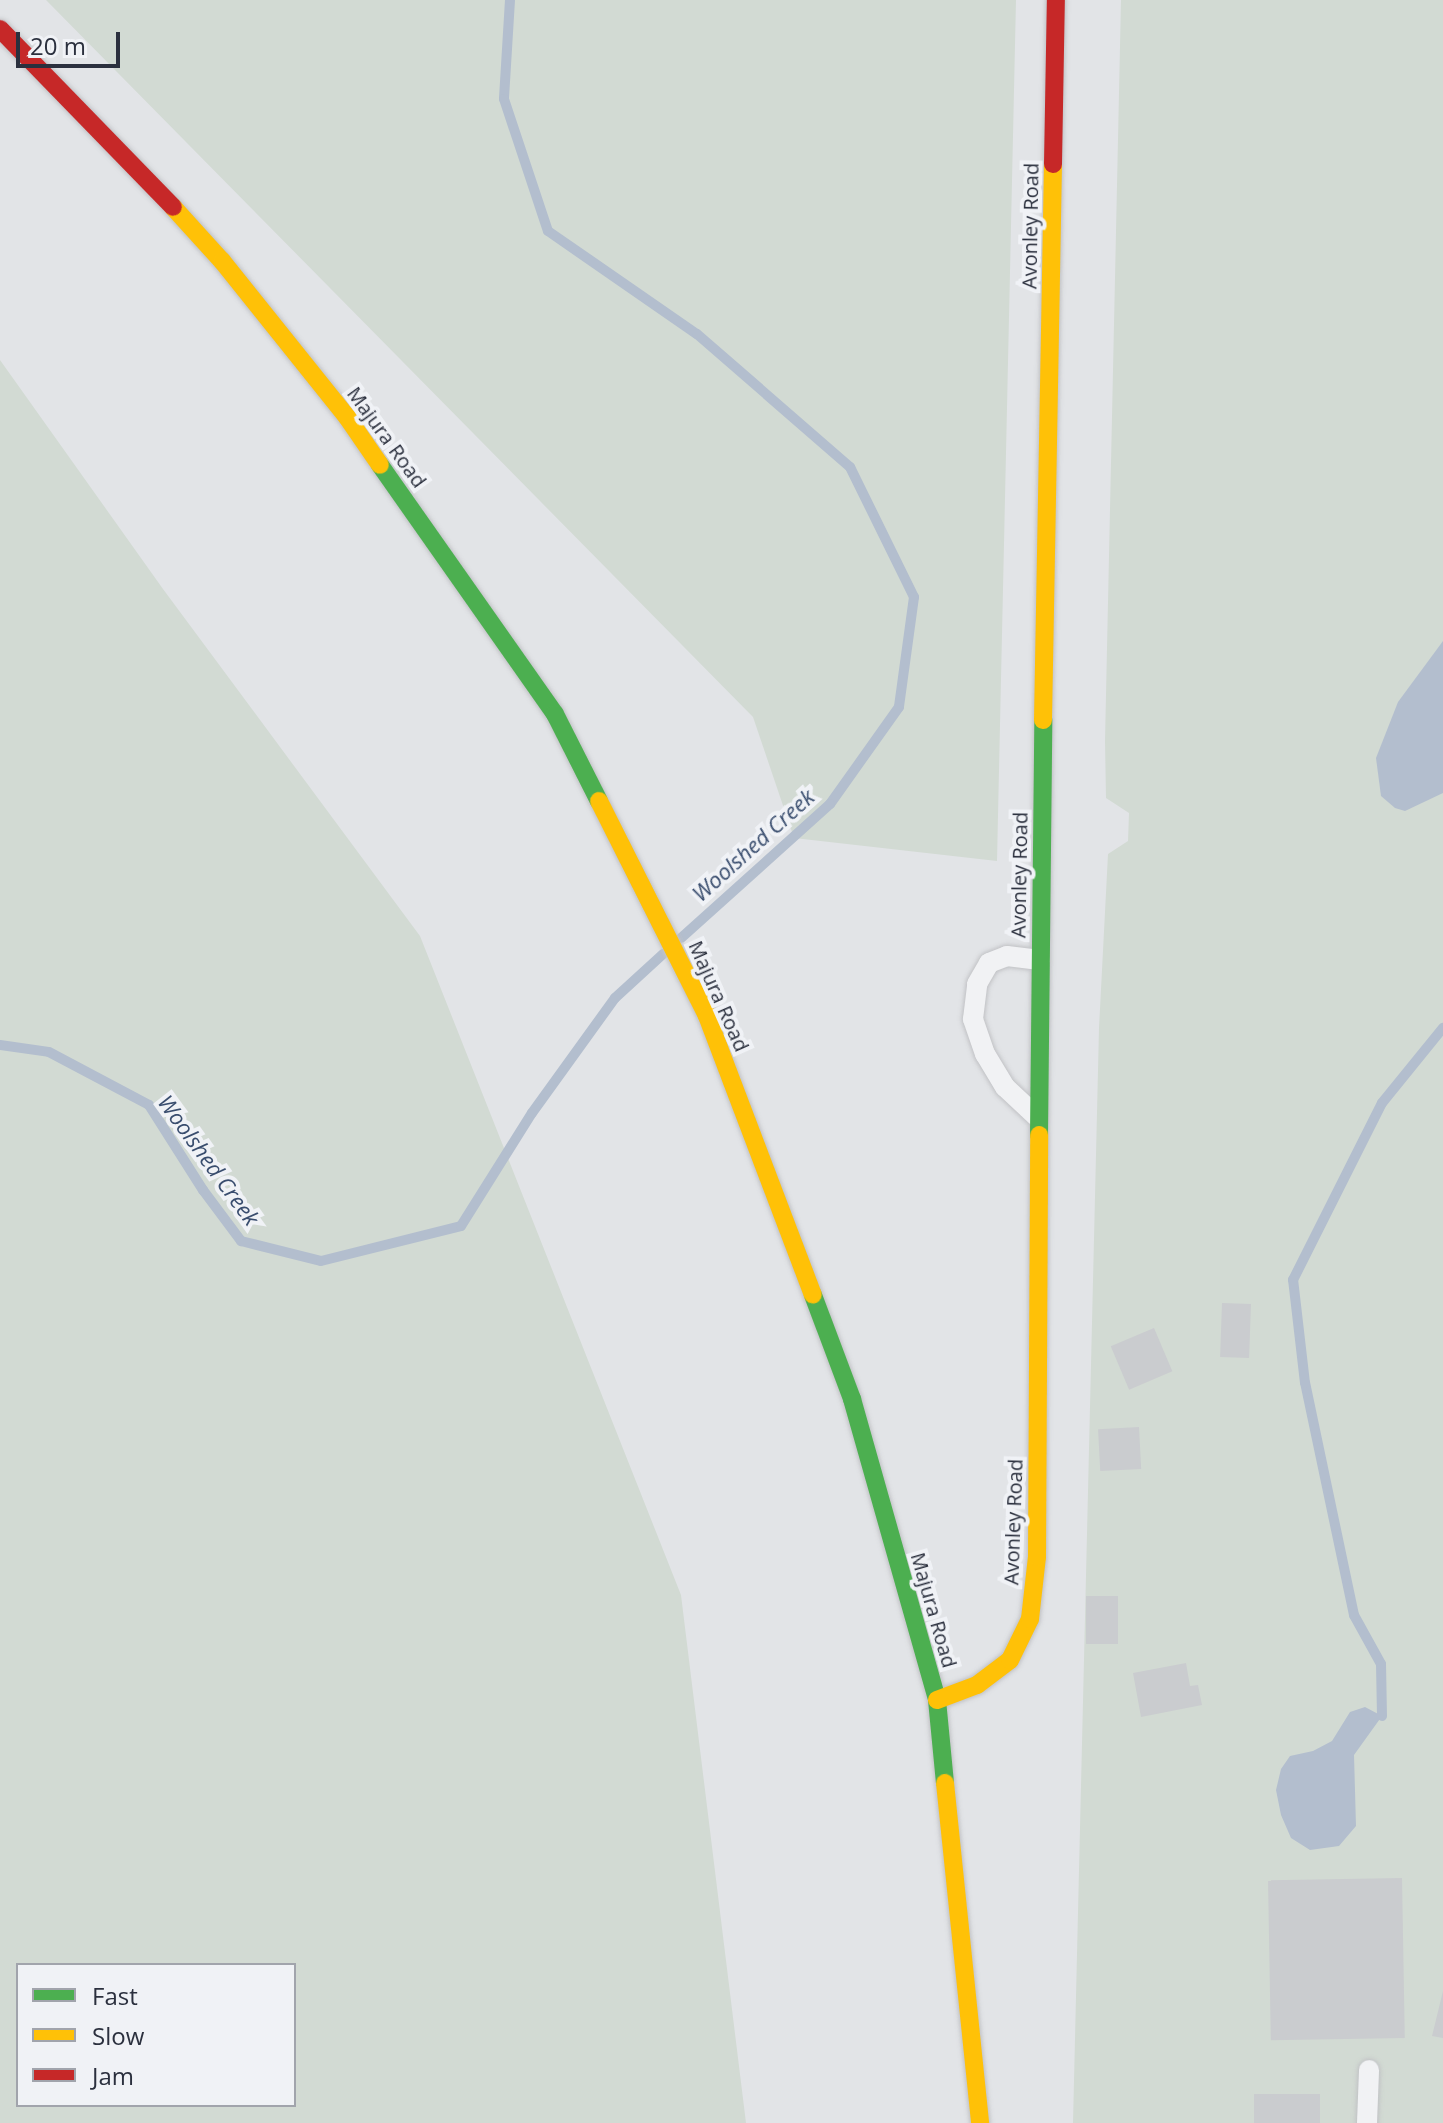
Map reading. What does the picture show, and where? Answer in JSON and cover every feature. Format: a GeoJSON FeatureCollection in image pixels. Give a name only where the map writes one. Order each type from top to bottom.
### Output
{"type":"FeatureCollection","features":[{"type":"Feature","properties":{"kind":"main road","name":"Avonley Road"},"geometry":{"type":"LineString","coordinates":[[937,1700],[977,1685],[1010,1660],[1030,1619],[1037,1557],[1040,960],[1056,0]]}},
{"type":"Feature","properties":{"kind":"main road","name":"Majura Road"},"geometry":{"type":"LineString","coordinates":[[0,29],[146,176],[222,261],[347,417],[555,714],[707,1016],[852,1399],[937,1700],[980,2123]]}},
{"type":"Feature","properties":{"kind":"lane"},"geometry":{"type":"LineString","coordinates":[[1039,1118],[1005,1087],[985,1054],[973,1019],[977,984],[989,963],[1007,956],[1040,960]]}},
{"type":"Feature","properties":{"kind":"lane"},"geometry":{"type":"LineString","coordinates":[[1367,2123],[1369,2070]]}},
{"type":"Feature","properties":{"kind":"shaded area"},"geometry":{"type":"Polygon","coordinates":[[[46,0],[1016,0],[997,861],[794,838],[753,717],[46,0]]]}},
{"type":"Feature","properties":{"kind":"shaded area"},"geometry":{"type":"Polygon","coordinates":[[[1121,0],[1443,0],[1443,2123],[1073,2123],[1099,1028],[1108,854],[1128,841],[1129,813],[1106,798],[1105,741],[1121,0]]]}},
{"type":"Feature","properties":{"kind":"shaded area"},"geometry":{"type":"Polygon","coordinates":[[[0,360],[163,589],[420,936],[681,1595],[746,2123],[0,2123],[0,360]]]}},
{"type":"Feature","properties":{"kind":"water"},"geometry":{"type":"Polygon","coordinates":[[[1443,641],[1443,793],[1405,811],[1395,808],[1381,796],[1376,758],[1398,702],[1443,641]]]}},
{"type":"Feature","properties":{"kind":"water"},"geometry":{"type":"Polygon","coordinates":[[[1365,1707],[1382,1716],[1354,1755],[1356,1826],[1339,1846],[1310,1850],[1291,1838],[1281,1815],[1276,1790],[1281,1769],[1290,1756],[1313,1751],[1332,1741],[1350,1712],[1365,1707]]]}},
{"type":"Feature","properties":{"kind":"building"},"geometry":{"type":"Polygon","coordinates":[[[1222,1303],[1251,1304],[1249,1358],[1220,1357],[1222,1303]]]}},
{"type":"Feature","properties":{"kind":"building"},"geometry":{"type":"Polygon","coordinates":[[[1154,1328],[1172,1371],[1129,1390],[1111,1346],[1154,1328]]]}},
{"type":"Feature","properties":{"kind":"building"},"geometry":{"type":"Polygon","coordinates":[[[1139,1427],[1141,1469],[1100,1471],[1098,1429],[1139,1427]]]}},
{"type":"Feature","properties":{"kind":"building"},"geometry":{"type":"Polygon","coordinates":[[[1086,1596],[1118,1596],[1118,1644],[1086,1644],[1086,1596]]]}},
{"type":"Feature","properties":{"kind":"building"},"geometry":{"type":"Polygon","coordinates":[[[1186,1663],[1190,1686],[1198,1685],[1202,1705],[1141,1717],[1133,1673],[1186,1663]]]}},
{"type":"Feature","properties":{"kind":"building"},"geometry":{"type":"Polygon","coordinates":[[[1402,1878],[1405,2038],[1271,2040],[1268,1880],[1402,1878]]]}},
{"type":"Feature","properties":{"kind":"building"},"geometry":{"type":"Polygon","coordinates":[[[1443,1991],[1443,2038],[1432,2036],[1443,1991]]]}},
{"type":"Feature","properties":{"kind":"building"},"geometry":{"type":"Polygon","coordinates":[[[1254,2094],[1320,2094],[1320,2123],[1254,2123],[1254,2094]]]}},
{"type":"Feature","properties":{"kind":"waterway","name":"Woolshed Creek"},"geometry":{"type":"LineString","coordinates":[[510,0],[504,99],[548,231],[697,334],[850,467],[914,597],[899,707],[830,804],[681,938]]}},
{"type":"Feature","properties":{"kind":"waterway","name":"Woolshed Creek"},"geometry":{"type":"LineString","coordinates":[[0,1045],[49,1052],[149,1105],[203,1190],[241,1241],[321,1261],[461,1226],[532,1113],[615,998],[663,954]]}},
{"type":"Feature","properties":{"kind":"waterway"},"geometry":{"type":"LineString","coordinates":[[1382,1716],[1381,1664],[1354,1615],[1305,1383],[1293,1280],[1382,1103],[1443,1028]]}},
{"type":"Feature","properties":{"kind":"traffic: fast"},"geometry":{"type":"LineString","coordinates":[[380,465],[555,714],[599,801]]}},
{"type":"Feature","properties":{"kind":"traffic: fast"},"geometry":{"type":"LineString","coordinates":[[1039,1135],[1043,720]]}},
{"type":"Feature","properties":{"kind":"traffic: fast"},"geometry":{"type":"LineString","coordinates":[[813,1295],[852,1399],[937,1700],[945,1783]]}},
{"type":"Feature","properties":{"kind":"traffic: slow"},"geometry":{"type":"LineString","coordinates":[[1043,720],[1053,164]]}},
{"type":"Feature","properties":{"kind":"traffic: slow"},"geometry":{"type":"LineString","coordinates":[[173,207],[222,261],[347,417],[380,465]]}},
{"type":"Feature","properties":{"kind":"traffic: slow"},"geometry":{"type":"LineString","coordinates":[[599,801],[707,1016],[813,1295]]}},
{"type":"Feature","properties":{"kind":"traffic: slow"},"geometry":{"type":"LineString","coordinates":[[937,1700],[977,1685],[1010,1660],[1030,1619],[1037,1557],[1039,1135]]}},
{"type":"Feature","properties":{"kind":"traffic: slow"},"geometry":{"type":"LineString","coordinates":[[945,1783],[980,2123]]}},
{"type":"Feature","properties":{"kind":"traffic: jam"},"geometry":{"type":"LineString","coordinates":[[1053,164],[1056,0]]}},
{"type":"Feature","properties":{"kind":"traffic: jam"},"geometry":{"type":"LineString","coordinates":[[0,29],[173,207]]}}]}
